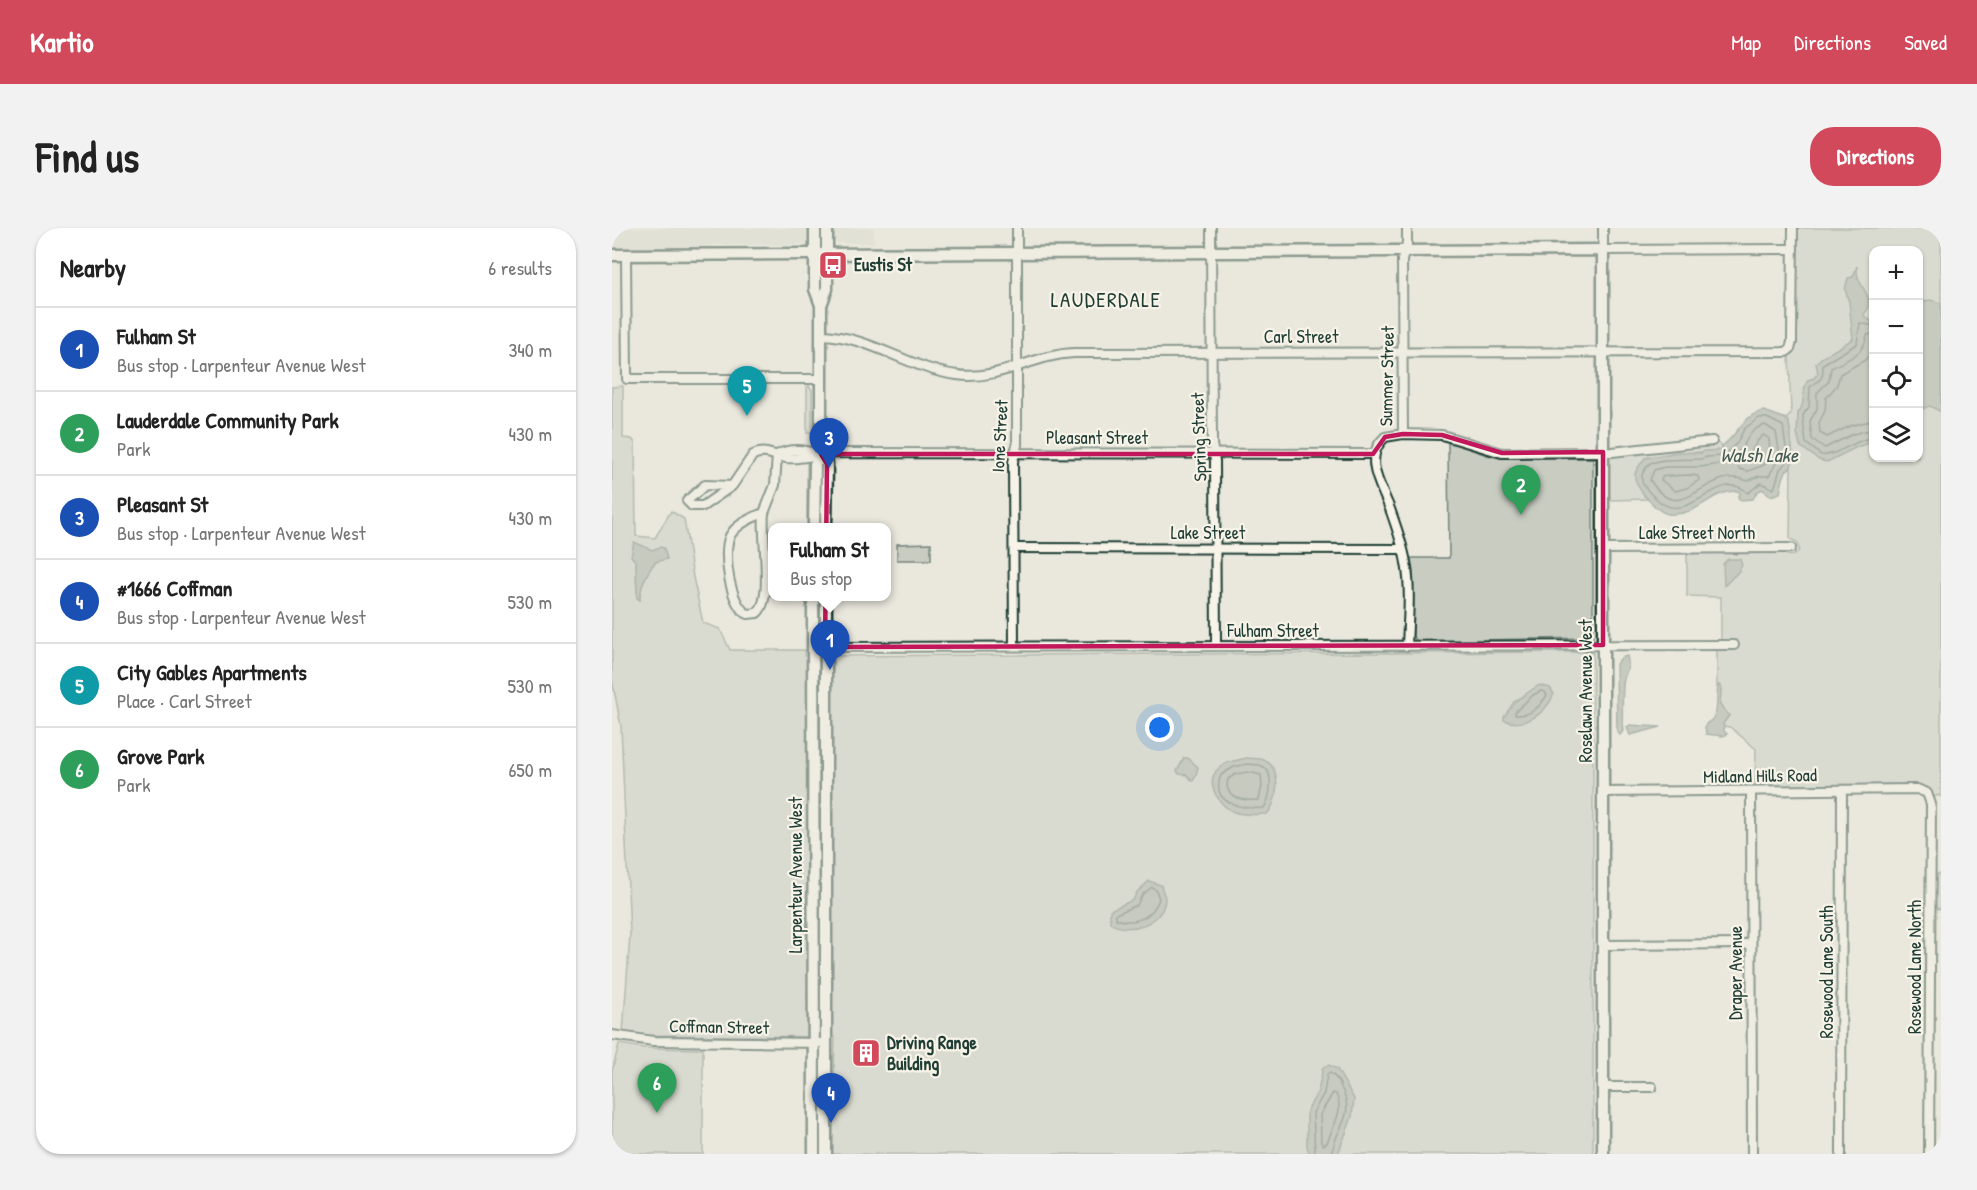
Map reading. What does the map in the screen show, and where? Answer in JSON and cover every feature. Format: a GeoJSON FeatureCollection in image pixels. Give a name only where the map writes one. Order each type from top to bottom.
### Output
{"type":"FeatureCollection","features":[{"type":"Feature","properties":{"kind":"street"},"geometry":{"type":"LineString","coordinates":[[814,523],[815,464],[820,454],[821,379],[821,305],[815,289],[815,228]]}},
{"type":"Feature","properties":{"kind":"street"},"geometry":{"type":"LineString","coordinates":[[821,305],[827,289],[827,228]]}},
{"type":"Feature","properties":{"kind":"street","name":"Ione Street"},"geometry":{"type":"LineString","coordinates":[[1014,646],[1013,462],[1017,445],[1017,228]]}},
{"type":"Feature","properties":{"kind":"street","name":"Spring Street"},"geometry":{"type":"LineString","coordinates":[[1211,228],[1216,645]]}},
{"type":"Feature","properties":{"kind":"street","name":"Summer Street"},"geometry":{"type":"LineString","coordinates":[[1374,454],[1385,438],[1403,434],[1402,260],[1407,228]]}},
{"type":"Feature","properties":{"kind":"street","name":"Roselawn Avenue West"},"geometry":{"type":"LineString","coordinates":[[1603,228],[1603,351],[1607,452],[1603,549],[1603,1154]]}},
{"type":"Feature","properties":{"kind":"street"},"geometry":{"type":"LineString","coordinates":[[612,255],[1793,249],[1793,228]]}},
{"type":"Feature","properties":{"kind":"street","name":"Carl Street"},"geometry":{"type":"LineString","coordinates":[[821,335],[840,336],[861,341],[918,366],[951,375],[976,376],[991,375],[1058,354],[1786,352],[1790,349],[1793,249]]}},
{"type":"Feature","properties":{"kind":"street"},"geometry":{"type":"LineString","coordinates":[[626,255],[627,379],[821,379]]}},
{"type":"Feature","properties":{"kind":"street"},"geometry":{"type":"LineString","coordinates":[[1403,434],[1442,435],[1502,453],[1607,452],[1712,441]]}},
{"type":"Feature","properties":{"kind":"street","name":"Pleasant Street"},"geometry":{"type":"LineString","coordinates":[[732,486],[753,455],[759,452],[785,458],[804,458],[820,454],[1374,454]]}},
{"type":"Feature","properties":{"kind":"street"},"geometry":{"type":"LineString","coordinates":[[820,454],[827,464],[826,523]]}},
{"type":"Feature","properties":{"kind":"street"},"geometry":{"type":"LineString","coordinates":[[1374,454],[1379,487],[1390,510],[1407,572],[1407,646]]}},
{"type":"Feature","properties":{"kind":"street"},"geometry":{"type":"LineString","coordinates":[[765,513],[752,517],[734,530],[729,539],[729,571],[732,588],[738,606],[748,614],[757,613],[765,602],[766,564],[763,525],[775,485],[777,455]]}},
{"type":"Feature","properties":{"kind":"street"},"geometry":{"type":"LineString","coordinates":[[705,485],[732,486],[703,506],[692,506],[687,501],[705,485]]}},
{"type":"Feature","properties":{"kind":"street","name":"Lake Street"},"geometry":{"type":"LineString","coordinates":[[1014,548],[1402,549]]}},
{"type":"Feature","properties":{"kind":"street","name":"Lake Street North"},"geometry":{"type":"LineString","coordinates":[[1603,549],[1791,548]]}},
{"type":"Feature","properties":{"kind":"street","name":"Larpenteur Avenue West"},"geometry":{"type":"LineString","coordinates":[[813,601],[814,1154]]}},
{"type":"Feature","properties":{"kind":"street","name":"Larpenteur Avenue West"},"geometry":{"type":"LineString","coordinates":[[826,601],[826,1154]]}},
{"type":"Feature","properties":{"kind":"street","name":"Fulham Street"},"geometry":{"type":"LineString","coordinates":[[813,647],[1734,645]]}},
{"type":"Feature","properties":{"kind":"street","name":"Rosewood Lane South"},"geometry":{"type":"LineString","coordinates":[[1841,1154],[1842,789]]}},
{"type":"Feature","properties":{"kind":"street","name":"Midland Hills Road"},"geometry":{"type":"LineString","coordinates":[[1603,792],[1917,789]]}},
{"type":"Feature","properties":{"kind":"street","name":"Rosewood Lane North"},"geometry":{"type":"LineString","coordinates":[[1917,789],[1927,793],[1931,804],[1929,1154]]}},
{"type":"Feature","properties":{"kind":"street","name":"Draper Avenue"},"geometry":{"type":"LineString","coordinates":[[1751,792],[1752,1154]]}},
{"type":"Feature","properties":{"kind":"street"},"geometry":{"type":"LineString","coordinates":[[1603,945],[1751,944]]}},
{"type":"Feature","properties":{"kind":"street","name":"Coffman Street"},"geometry":{"type":"LineString","coordinates":[[612,1035],[653,1041],[825,1042]]}},
{"type":"Feature","properties":{"kind":"street"},"geometry":{"type":"LineString","coordinates":[[1603,1087],[1652,1087]]}},
{"type":"Feature","properties":{"kind":"highlighted area"},"geometry":{"type":"Polygon","coordinates":[[[1403,434],[1442,435],[1502,453],[1603,452],[1603,645],[825,647],[827,464],[821,454],[1373,454],[1385,437],[1403,434]]]}},
{"type":"Feature","properties":{"kind":"shaded area"},"geometry":{"type":"Polygon","coordinates":[[[612,228],[809,228],[809,243],[806,245],[713,245],[710,249],[612,249],[612,228]]]}},
{"type":"Feature","properties":{"kind":"shaded area"},"geometry":{"type":"Polygon","coordinates":[[[834,228],[874,228],[874,243],[837,243],[834,241],[834,228]]]}},
{"type":"Feature","properties":{"kind":"shaded area"},"geometry":{"type":"Polygon","coordinates":[[[1796,228],[1941,228],[1941,797],[1939,795],[1934,797],[1927,787],[1917,784],[1755,787],[1756,749],[1730,727],[1723,726],[1729,716],[1720,705],[1721,688],[1719,685],[1717,687],[1717,650],[1721,649],[1721,597],[1687,596],[1687,553],[1780,552],[1791,556],[1799,550],[1797,542],[1790,539],[1793,456],[1789,423],[1786,419],[1791,414],[1789,356],[1794,353],[1796,228]]]}},
{"type":"Feature","properties":{"kind":"shaded area"},"geometry":{"type":"Polygon","coordinates":[[[623,386],[623,438],[632,439],[635,443],[636,536],[655,538],[671,511],[684,519],[703,623],[720,629],[730,650],[805,650],[805,656],[1593,652],[1593,1154],[832,1154],[835,1037],[623,1033],[630,935],[621,726],[612,679],[612,387],[623,386]],[[658,548],[636,562],[637,598],[640,599],[644,580],[651,567],[667,559],[658,548]]]}},
{"type":"Feature","properties":{"kind":"shaded area"},"geometry":{"type":"Polygon","coordinates":[[[809,386],[812,390],[812,432],[807,433],[807,387],[809,386]]]}},
{"type":"Feature","properties":{"kind":"shaded area"},"geometry":{"type":"Polygon","coordinates":[[[1448,441],[1500,458],[1593,458],[1593,638],[1417,641],[1413,637],[1411,558],[1449,558],[1448,441]]]}},
{"type":"Feature","properties":{"kind":"shaded area"},"geometry":{"type":"Polygon","coordinates":[[[1718,443],[1722,446],[1722,450],[1645,458],[1644,496],[1648,499],[1609,500],[1608,459],[1610,457],[1718,443]]]}},
{"type":"Feature","properties":{"kind":"shaded area"},"geometry":{"type":"Polygon","coordinates":[[[807,462],[810,466],[809,523],[807,523],[807,462]]]}},
{"type":"Feature","properties":{"kind":"shaded area"},"geometry":{"type":"Polygon","coordinates":[[[931,543],[931,560],[897,560],[897,544],[931,543]]]}},
{"type":"Feature","properties":{"kind":"shaded area"},"geometry":{"type":"Polygon","coordinates":[[[1935,874],[1941,874],[1941,909],[1935,908],[1935,874]]]}},
{"type":"Feature","properties":{"kind":"shaded area"},"geometry":{"type":"Polygon","coordinates":[[[619,1044],[645,1048],[703,1049],[703,1154],[612,1154],[612,1071],[619,1044]]]}},
{"type":"Feature","properties":{"kind":"water","name":"Walsh Lake"},"geometry":{"type":"Polygon","coordinates":[[[1857,266],[1858,277],[1869,300],[1868,309],[1864,314],[1869,320],[1869,443],[1827,462],[1819,460],[1800,446],[1797,434],[1798,413],[1808,380],[1814,378],[1818,373],[1816,363],[1853,339],[1849,302],[1845,289],[1848,278],[1853,277],[1857,266]]]}},
{"type":"Feature","properties":{"kind":"water"},"geometry":{"type":"Polygon","coordinates":[[[1930,300],[1941,303],[1941,412],[1930,406],[1923,409],[1923,301],[1930,300]]]}},
{"type":"Feature","properties":{"kind":"water","name":"Walsh Lake"},"geometry":{"type":"Polygon","coordinates":[[[1764,411],[1786,419],[1789,423],[1793,456],[1791,467],[1786,471],[1783,479],[1780,493],[1771,496],[1762,489],[1753,499],[1740,500],[1739,491],[1729,492],[1684,513],[1666,514],[1656,507],[1637,485],[1635,474],[1645,458],[1678,452],[1701,453],[1722,450],[1722,446],[1751,416],[1764,411]]]}},
{"type":"Feature","properties":{"kind":"water"},"geometry":{"type":"Polygon","coordinates":[[[634,542],[652,550],[664,548],[667,559],[655,562],[652,566],[643,584],[640,600],[637,598],[636,562],[631,556],[634,542]]]}},
{"type":"Feature","properties":{"kind":"water"},"geometry":{"type":"Polygon","coordinates":[[[1728,559],[1740,559],[1742,565],[1724,586],[1723,564],[1728,559]]]}},
{"type":"Feature","properties":{"kind":"water"},"geometry":{"type":"Polygon","coordinates":[[[1627,656],[1628,666],[1623,689],[1623,731],[1620,735],[1617,731],[1616,664],[1621,658],[1627,656]]]}},
{"type":"Feature","properties":{"kind":"water"},"geometry":{"type":"Polygon","coordinates":[[[1539,685],[1550,688],[1554,694],[1540,713],[1527,721],[1504,720],[1514,702],[1539,685]]]}},
{"type":"Feature","properties":{"kind":"water"},"geometry":{"type":"Polygon","coordinates":[[[1719,685],[1721,687],[1720,705],[1729,715],[1723,724],[1727,734],[1723,736],[1706,734],[1705,726],[1712,720],[1716,711],[1719,685]]]}},
{"type":"Feature","properties":{"kind":"water"},"geometry":{"type":"Polygon","coordinates":[[[1630,725],[1661,727],[1630,735],[1627,727],[1630,725]]]}},
{"type":"Feature","properties":{"kind":"water"},"geometry":{"type":"Polygon","coordinates":[[[1184,758],[1188,758],[1198,767],[1193,781],[1187,775],[1179,774],[1177,771],[1184,758]]]}},
{"type":"Feature","properties":{"kind":"water"},"geometry":{"type":"Polygon","coordinates":[[[1247,758],[1266,761],[1274,772],[1276,795],[1267,814],[1234,812],[1219,800],[1213,789],[1213,776],[1220,767],[1247,758]]]}},
{"type":"Feature","properties":{"kind":"water"},"geometry":{"type":"Polygon","coordinates":[[[1149,881],[1161,885],[1165,896],[1159,915],[1144,925],[1135,927],[1126,928],[1110,923],[1110,910],[1133,900],[1137,892],[1149,881]]]}},
{"type":"Feature","properties":{"kind":"water"},"geometry":{"type":"Polygon","coordinates":[[[1329,1065],[1337,1069],[1354,1099],[1352,1117],[1338,1154],[1310,1154],[1307,1147],[1307,1111],[1318,1091],[1323,1067],[1329,1065]]]}},
{"type":"Feature","properties":{"kind":"place","name":"Eustis St"},"geometry":{"type":"Point","coordinates":[833,265]}},
{"type":"Feature","properties":{"kind":"place","name":"City Gables Apartments"},"geometry":{"type":"Point","coordinates":[747,416]}},
{"type":"Feature","properties":{"kind":"place","name":"Pleasant St"},"geometry":{"type":"Point","coordinates":[829,468]}},
{"type":"Feature","properties":{"kind":"place","name":"Lauderdale Community Park"},"geometry":{"type":"Point","coordinates":[1521,515]}},
{"type":"Feature","properties":{"kind":"place","name":"Fulham St"},"geometry":{"type":"Point","coordinates":[830,670]}},
{"type":"Feature","properties":{"kind":"place","name":"Driving Range Building"},"geometry":{"type":"Point","coordinates":[866,1053]}},
{"type":"Feature","properties":{"kind":"place","name":"Grove Park"},"geometry":{"type":"Point","coordinates":[657,1113]}},
{"type":"Feature","properties":{"kind":"place","name":"#1666 Coffman"},"geometry":{"type":"Point","coordinates":[831,1123]}},
{"type":"Feature","properties":{"kind":"district","name":"LAUDERDALE"},"geometry":{"type":"Point","coordinates":[1106,300]}}]}
